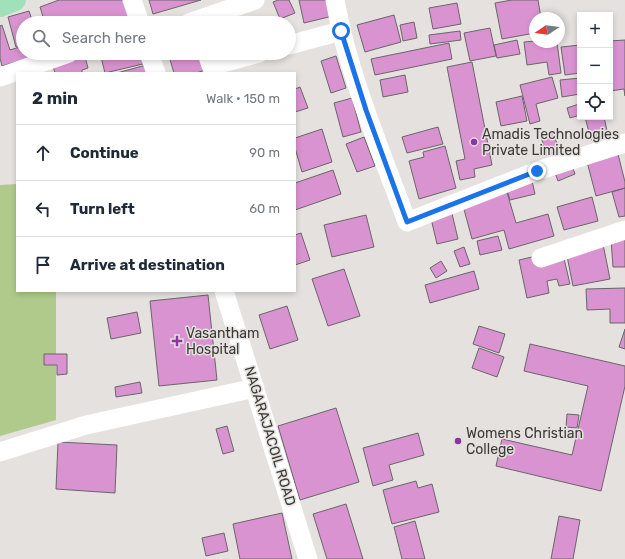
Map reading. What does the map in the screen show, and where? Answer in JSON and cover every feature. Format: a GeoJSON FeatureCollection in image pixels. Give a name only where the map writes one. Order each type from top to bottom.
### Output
{"type":"FeatureCollection","features":[{"type":"Feature","properties":{"kind":"main road"},"geometry":{"type":"LineString","coordinates":[[0,6],[16,0]]}},
{"type":"Feature","properties":{"kind":"street"},"geometry":{"type":"LineString","coordinates":[[132,0],[138,16]]}},
{"type":"Feature","properties":{"kind":"street"},"geometry":{"type":"LineString","coordinates":[[211,16],[255,0]]}},
{"type":"Feature","properties":{"kind":"street"},"geometry":{"type":"LineString","coordinates":[[335,0],[341,31],[366,110],[407,222],[537,171],[625,143]]}},
{"type":"Feature","properties":{"kind":"street"},"geometry":{"type":"LineString","coordinates":[[296,43],[341,31]]}},
{"type":"Feature","properties":{"kind":"street"},"geometry":{"type":"LineString","coordinates":[[0,77],[49,60]]}},
{"type":"Feature","properties":{"kind":"street"},"geometry":{"type":"LineString","coordinates":[[151,60],[156,72]]}},
{"type":"Feature","properties":{"kind":"street"},"geometry":{"type":"LineString","coordinates":[[209,60],[211,66],[233,60]]}},
{"type":"Feature","properties":{"kind":"street"},"geometry":{"type":"LineString","coordinates":[[540,258],[625,230]]}},
{"type":"Feature","properties":{"kind":"street","name":"NAGARAJACOIL ROAD"},"geometry":{"type":"LineString","coordinates":[[224,292],[308,559]]}},
{"type":"Feature","properties":{"kind":"street"},"geometry":{"type":"LineString","coordinates":[[0,452],[86,425],[255,388]]}},
{"type":"Feature","properties":{"kind":"green space"},"geometry":{"type":"Polygon","coordinates":[[[16,184],[16,292],[56,292],[56,420],[0,436],[0,185],[16,184]]]}},
{"type":"Feature","properties":{"kind":"building"},"geometry":{"type":"Polygon","coordinates":[[[59,0],[124,0],[129,16],[43,16],[40,7],[59,0]]]}},
{"type":"Feature","properties":{"kind":"building"},"geometry":{"type":"Polygon","coordinates":[[[149,0],[201,0],[153,14],[149,0]]]}},
{"type":"Feature","properties":{"kind":"building"},"geometry":{"type":"Polygon","coordinates":[[[278,0],[289,0],[295,13],[288,16],[279,16],[273,2],[278,0]]]}},
{"type":"Feature","properties":{"kind":"building"},"geometry":{"type":"Polygon","coordinates":[[[299,0],[334,0],[337,15],[304,23],[299,0]]]}},
{"type":"Feature","properties":{"kind":"building"},"geometry":{"type":"Polygon","coordinates":[[[512,0],[538,0],[540,12],[529,12],[529,34],[502,39],[495,3],[512,0]]]}},
{"type":"Feature","properties":{"kind":"building"},"geometry":{"type":"Polygon","coordinates":[[[457,3],[461,24],[433,29],[429,8],[457,3]]]}},
{"type":"Feature","properties":{"kind":"building"},"geometry":{"type":"Polygon","coordinates":[[[29,11],[31,16],[16,16],[16,47],[8,17],[29,11]]]}},
{"type":"Feature","properties":{"kind":"building"},"geometry":{"type":"Polygon","coordinates":[[[394,15],[401,42],[365,52],[357,25],[394,15]]]}},
{"type":"Feature","properties":{"kind":"building"},"geometry":{"type":"Polygon","coordinates":[[[414,22],[417,38],[403,41],[400,25],[414,22]]]}},
{"type":"Feature","properties":{"kind":"building"},"geometry":{"type":"Polygon","coordinates":[[[2,25],[10,50],[16,48],[16,60],[23,60],[2,66],[0,58],[0,26],[2,25]]]}},
{"type":"Feature","properties":{"kind":"building"},"geometry":{"type":"Polygon","coordinates":[[[490,28],[496,56],[470,61],[464,33],[490,28]]]}},
{"type":"Feature","properties":{"kind":"building"},"geometry":{"type":"Polygon","coordinates":[[[460,31],[461,40],[430,44],[429,35],[460,31]]]}},
{"type":"Feature","properties":{"kind":"building"},"geometry":{"type":"Polygon","coordinates":[[[517,40],[520,54],[497,58],[494,45],[517,40]]]}},
{"type":"Feature","properties":{"kind":"building"},"geometry":{"type":"Polygon","coordinates":[[[625,40],[625,96],[624,89],[613,91],[613,41],[625,40]]]}},
{"type":"Feature","properties":{"kind":"building"},"geometry":{"type":"Polygon","coordinates":[[[524,42],[529,42],[529,48],[558,48],[561,73],[549,75],[547,62],[527,65],[524,42]]]}},
{"type":"Feature","properties":{"kind":"building"},"geometry":{"type":"Polygon","coordinates":[[[449,43],[452,59],[375,75],[371,59],[449,43]]]}},
{"type":"Feature","properties":{"kind":"building"},"geometry":{"type":"Polygon","coordinates":[[[577,45],[577,73],[565,75],[561,48],[565,48],[565,47],[577,45]]]}},
{"type":"Feature","properties":{"kind":"building"},"geometry":{"type":"Polygon","coordinates":[[[336,56],[346,88],[331,93],[321,61],[336,56]]]}},
{"type":"Feature","properties":{"kind":"building"},"geometry":{"type":"Polygon","coordinates":[[[62,60],[86,60],[88,68],[82,70],[82,72],[55,72],[52,63],[62,60]]]}},
{"type":"Feature","properties":{"kind":"building"},"geometry":{"type":"Polygon","coordinates":[[[102,60],[146,60],[147,63],[105,72],[102,60]]]}},
{"type":"Feature","properties":{"kind":"building"},"geometry":{"type":"Polygon","coordinates":[[[170,60],[206,60],[209,69],[199,72],[174,72],[170,60]]]}},
{"type":"Feature","properties":{"kind":"building"},"geometry":{"type":"Polygon","coordinates":[[[472,62],[492,165],[474,169],[475,177],[460,180],[456,161],[465,159],[447,67],[472,62]]]}},
{"type":"Feature","properties":{"kind":"building"},"geometry":{"type":"Polygon","coordinates":[[[146,65],[148,72],[121,72],[146,65]]]}},
{"type":"Feature","properties":{"kind":"building"},"geometry":{"type":"Polygon","coordinates":[[[405,75],[408,92],[383,97],[380,80],[405,75]]]}},
{"type":"Feature","properties":{"kind":"building"},"geometry":{"type":"Polygon","coordinates":[[[552,77],[558,98],[536,104],[540,121],[530,124],[520,85],[552,77]]]}},
{"type":"Feature","properties":{"kind":"building"},"geometry":{"type":"Polygon","coordinates":[[[577,78],[577,94],[562,97],[560,80],[577,78]]]}},
{"type":"Feature","properties":{"kind":"building"},"geometry":{"type":"Polygon","coordinates":[[[300,87],[308,108],[296,112],[296,89],[300,87]]]}},
{"type":"Feature","properties":{"kind":"building"},"geometry":{"type":"Polygon","coordinates":[[[522,96],[527,121],[501,126],[496,102],[522,96]]]}},
{"type":"Feature","properties":{"kind":"building"},"geometry":{"type":"Polygon","coordinates":[[[352,98],[361,132],[343,137],[334,103],[352,98]]]}},
{"type":"Feature","properties":{"kind":"building"},"geometry":{"type":"Polygon","coordinates":[[[577,105],[577,116],[570,118],[567,108],[577,105]]]}},
{"type":"Feature","properties":{"kind":"building"},"geometry":{"type":"Polygon","coordinates":[[[586,120],[605,120],[608,135],[591,140],[586,120]]]}},
{"type":"Feature","properties":{"kind":"building"},"geometry":{"type":"Polygon","coordinates":[[[438,127],[443,144],[407,153],[402,137],[438,127]]]}},
{"type":"Feature","properties":{"kind":"building"},"geometry":{"type":"Polygon","coordinates":[[[322,129],[332,162],[302,172],[296,151],[296,138],[322,129]]]}},
{"type":"Feature","properties":{"kind":"building"},"geometry":{"type":"Polygon","coordinates":[[[554,133],[559,152],[546,155],[541,136],[554,133]]]}},
{"type":"Feature","properties":{"kind":"building"},"geometry":{"type":"Polygon","coordinates":[[[364,137],[375,166],[357,172],[346,144],[364,137]]]}},
{"type":"Feature","properties":{"kind":"building"},"geometry":{"type":"Polygon","coordinates":[[[445,146],[456,188],[419,199],[409,161],[424,157],[423,152],[445,146]]]}},
{"type":"Feature","properties":{"kind":"building"},"geometry":{"type":"Polygon","coordinates":[[[617,150],[625,182],[625,188],[596,196],[586,158],[617,150]]]}},
{"type":"Feature","properties":{"kind":"building"},"geometry":{"type":"Polygon","coordinates":[[[571,163],[575,174],[558,181],[554,170],[571,163]]]}},
{"type":"Feature","properties":{"kind":"building"},"geometry":{"type":"Polygon","coordinates":[[[333,170],[341,194],[296,210],[296,183],[333,170]]]}},
{"type":"Feature","properties":{"kind":"building"},"geometry":{"type":"Polygon","coordinates":[[[531,176],[535,194],[510,200],[505,183],[531,176]]]}},
{"type":"Feature","properties":{"kind":"building"},"geometry":{"type":"Polygon","coordinates":[[[625,188],[625,216],[619,217],[612,192],[625,188]]]}},
{"type":"Feature","properties":{"kind":"building"},"geometry":{"type":"Polygon","coordinates":[[[506,189],[516,223],[548,214],[554,236],[509,249],[504,230],[472,239],[462,202],[506,189]]]}},
{"type":"Feature","properties":{"kind":"building"},"geometry":{"type":"Polygon","coordinates":[[[592,197],[598,221],[564,230],[557,207],[592,197]]]}},
{"type":"Feature","properties":{"kind":"building"},"geometry":{"type":"Polygon","coordinates":[[[450,205],[458,239],[437,244],[429,210],[450,205]]]}},
{"type":"Feature","properties":{"kind":"building"},"geometry":{"type":"Polygon","coordinates":[[[366,215],[374,247],[332,257],[324,225],[366,215]]]}},
{"type":"Feature","properties":{"kind":"building"},"geometry":{"type":"Polygon","coordinates":[[[301,233],[310,260],[296,265],[296,235],[301,233]]]}},
{"type":"Feature","properties":{"kind":"building"},"geometry":{"type":"Polygon","coordinates":[[[498,236],[502,250],[480,255],[477,241],[498,236]]]}},
{"type":"Feature","properties":{"kind":"building"},"geometry":{"type":"Polygon","coordinates":[[[625,238],[625,267],[613,267],[611,239],[625,238]]]}},
{"type":"Feature","properties":{"kind":"building"},"geometry":{"type":"Polygon","coordinates":[[[602,239],[610,279],[573,286],[565,246],[602,239]]]}},
{"type":"Feature","properties":{"kind":"building"},"geometry":{"type":"Polygon","coordinates":[[[464,247],[470,264],[460,267],[454,251],[464,247]]]}},
{"type":"Feature","properties":{"kind":"building"},"geometry":{"type":"Polygon","coordinates":[[[562,250],[570,284],[559,286],[557,279],[547,281],[549,293],[527,298],[519,260],[562,250]]]}},
{"type":"Feature","properties":{"kind":"building"},"geometry":{"type":"Polygon","coordinates":[[[441,261],[447,271],[436,278],[430,268],[441,261]]]}},
{"type":"Feature","properties":{"kind":"building"},"geometry":{"type":"Polygon","coordinates":[[[344,269],[360,316],[328,326],[312,279],[344,269]]]}},
{"type":"Feature","properties":{"kind":"building"},"geometry":{"type":"Polygon","coordinates":[[[474,271],[479,289],[430,303],[425,285],[474,271]]]}},
{"type":"Feature","properties":{"kind":"building"},"geometry":{"type":"Polygon","coordinates":[[[625,288],[625,323],[610,323],[610,309],[587,310],[586,289],[625,288]]]}},
{"type":"Feature","properties":{"kind":"building"},"geometry":{"type":"Polygon","coordinates":[[[208,295],[217,380],[159,386],[150,301],[208,295]]]}},
{"type":"Feature","properties":{"kind":"building"},"geometry":{"type":"Polygon","coordinates":[[[287,306],[298,340],[270,349],[259,315],[287,306]]]}},
{"type":"Feature","properties":{"kind":"building"},"geometry":{"type":"Polygon","coordinates":[[[137,312],[141,333],[111,339],[107,318],[137,312]]]}},
{"type":"Feature","properties":{"kind":"building"},"geometry":{"type":"Polygon","coordinates":[[[479,326],[505,334],[499,353],[473,344],[479,326]]]}},
{"type":"Feature","properties":{"kind":"building"},"geometry":{"type":"Polygon","coordinates":[[[625,329],[625,349],[619,347],[625,329]]]}},
{"type":"Feature","properties":{"kind":"building"},"geometry":{"type":"Polygon","coordinates":[[[530,344],[625,366],[625,386],[601,491],[496,466],[502,439],[572,455],[588,386],[524,371],[530,344]]]}},
{"type":"Feature","properties":{"kind":"building"},"geometry":{"type":"Polygon","coordinates":[[[479,348],[504,357],[497,377],[472,368],[479,348]]]}},
{"type":"Feature","properties":{"kind":"building"},"geometry":{"type":"Polygon","coordinates":[[[44,354],[67,354],[67,374],[57,375],[57,365],[44,365],[44,354]]]}},
{"type":"Feature","properties":{"kind":"building"},"geometry":{"type":"Polygon","coordinates":[[[140,382],[142,393],[116,397],[115,387],[140,382]]]}},
{"type":"Feature","properties":{"kind":"building"},"geometry":{"type":"Polygon","coordinates":[[[336,408],[359,482],[300,500],[278,426],[336,408]]]}},
{"type":"Feature","properties":{"kind":"building"},"geometry":{"type":"Polygon","coordinates":[[[567,414],[579,415],[577,428],[566,427],[567,414]]]}},
{"type":"Feature","properties":{"kind":"building"},"geometry":{"type":"Polygon","coordinates":[[[227,426],[234,451],[223,454],[216,429],[227,426]]]}},
{"type":"Feature","properties":{"kind":"building"},"geometry":{"type":"Polygon","coordinates":[[[418,433],[424,455],[389,465],[393,480],[373,486],[363,448],[418,433]]]}},
{"type":"Feature","properties":{"kind":"building"},"geometry":{"type":"Polygon","coordinates":[[[58,442],[117,445],[115,493],[56,489],[58,442]]]}},
{"type":"Feature","properties":{"kind":"building"},"geometry":{"type":"Polygon","coordinates":[[[416,481],[418,488],[432,484],[439,512],[392,524],[383,490],[416,481]]]}},
{"type":"Feature","properties":{"kind":"building"},"geometry":{"type":"Polygon","coordinates":[[[346,504],[363,559],[327,559],[313,514],[346,504]]]}},
{"type":"Feature","properties":{"kind":"building"},"geometry":{"type":"Polygon","coordinates":[[[282,513],[292,559],[240,559],[233,524],[282,513]]]}},
{"type":"Feature","properties":{"kind":"building"},"geometry":{"type":"Polygon","coordinates":[[[559,516],[580,520],[573,559],[551,559],[559,516]]]}},
{"type":"Feature","properties":{"kind":"building"},"geometry":{"type":"Polygon","coordinates":[[[415,521],[425,559],[402,559],[394,527],[415,521]]]}},
{"type":"Feature","properties":{"kind":"building"},"geometry":{"type":"Polygon","coordinates":[[[224,533],[228,551],[206,556],[202,538],[224,533]]]}},
{"type":"Feature","properties":{"kind":"place","name":"Amadis Technologies Private Limited"},"geometry":{"type":"Point","coordinates":[474,142]}},
{"type":"Feature","properties":{"kind":"place","name":"Vasantham Hospital"},"geometry":{"type":"Point","coordinates":[177,341]}},
{"type":"Feature","properties":{"kind":"place","name":"Womens Christian College"},"geometry":{"type":"Point","coordinates":[458,441]}},
{"type":"Feature","properties":{"kind":"route"},"geometry":{"type":"LineString","coordinates":[[341,31],[366,110],[407,222],[537,171]]}}]}
